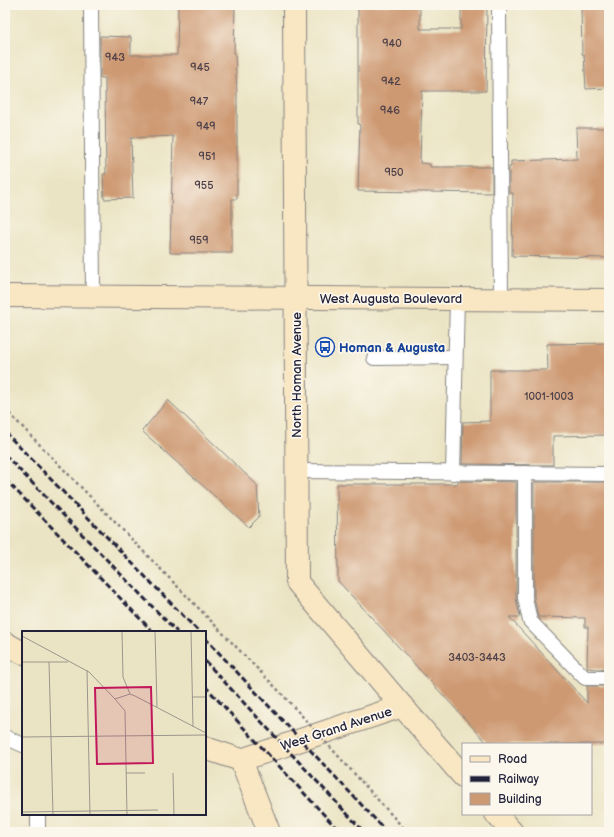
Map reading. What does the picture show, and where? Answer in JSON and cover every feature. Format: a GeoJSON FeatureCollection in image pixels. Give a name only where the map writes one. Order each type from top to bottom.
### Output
{"type":"FeatureCollection","features":[{"type":"Feature","properties":{"kind":"street","name":"North Homan Avenue"},"geometry":{"type":"LineString","coordinates":[[294,5],[297,582],[402,706]]}},
{"type":"Feature","properties":{"kind":"street","name":"West Augusta Boulevard"},"geometry":{"type":"LineString","coordinates":[[5,296],[609,300]]}},
{"type":"Feature","properties":{"kind":"street"},"geometry":{"type":"LineString","coordinates":[[5,643],[22,652]]}},
{"type":"Feature","properties":{"kind":"street","name":"West Grand Avenue"},"geometry":{"type":"LineString","coordinates":[[240,760],[402,706],[462,775]]}},
{"type":"Feature","properties":{"kind":"street"},"geometry":{"type":"LineString","coordinates":[[206,748],[240,760],[269,832]]}},
{"type":"Feature","properties":{"kind":"street"},"geometry":{"type":"LineString","coordinates":[[497,815],[512,832]]}},
{"type":"Feature","properties":{"kind":"lane"},"geometry":{"type":"LineString","coordinates":[[91,5],[93,296]]}},
{"type":"Feature","properties":{"kind":"lane"},"geometry":{"type":"LineString","coordinates":[[499,5],[501,299]]}},
{"type":"Feature","properties":{"kind":"lane"},"geometry":{"type":"LineString","coordinates":[[453,473],[457,298]]}},
{"type":"Feature","properties":{"kind":"lane"},"geometry":{"type":"LineString","coordinates":[[374,358],[455,357]]}},
{"type":"Feature","properties":{"kind":"lane"},"geometry":{"type":"LineString","coordinates":[[297,472],[609,474]]}},
{"type":"Feature","properties":{"kind":"lane"},"geometry":{"type":"LineString","coordinates":[[525,473],[525,598],[530,621],[584,678],[609,678]]}},
{"type":"Feature","properties":{"kind":"lane"},"geometry":{"type":"LineString","coordinates":[[5,737],[22,745]]}},
{"type":"Feature","properties":{"kind":"lane"},"geometry":{"type":"LineString","coordinates":[[38,815],[38,831]]}},
{"type":"Feature","properties":{"kind":"path"},"geometry":{"type":"LineString","coordinates":[[5,409],[281,693],[407,832]]}},
{"type":"Feature","properties":{"kind":"building"},"geometry":{"type":"Polygon","coordinates":[[[178,5],[235,5],[234,53],[237,95],[237,199],[232,199],[232,253],[170,253],[173,136],[131,138],[133,198],[104,199],[103,174],[106,174],[105,78],[100,78],[100,36],[131,37],[131,55],[177,55],[178,5]]]}},
{"type":"Feature","properties":{"kind":"building"},"geometry":{"type":"Polygon","coordinates":[[[358,5],[420,5],[420,29],[461,29],[461,5],[487,5],[486,91],[422,91],[420,163],[430,164],[430,167],[492,167],[492,193],[358,191],[360,124],[358,124],[358,5]]]}},
{"type":"Feature","properties":{"kind":"building"},"geometry":{"type":"Polygon","coordinates":[[[581,5],[609,5],[609,88],[586,89],[584,54],[582,54],[581,5]]]}},
{"type":"Feature","properties":{"kind":"building"},"geometry":{"type":"Polygon","coordinates":[[[576,128],[609,128],[609,258],[512,256],[513,193],[509,193],[509,167],[511,167],[511,161],[577,159],[576,128]]]}},
{"type":"Feature","properties":{"kind":"building"},"geometry":{"type":"Polygon","coordinates":[[[609,343],[609,435],[553,436],[553,465],[462,464],[463,422],[490,421],[490,370],[548,370],[547,344],[609,343]]]}},
{"type":"Feature","properties":{"kind":"building"},"geometry":{"type":"Polygon","coordinates":[[[168,400],[257,485],[259,517],[249,527],[142,431],[168,400]]]}},
{"type":"Feature","properties":{"kind":"building"},"geometry":{"type":"Polygon","coordinates":[[[458,481],[516,482],[516,598],[520,617],[509,617],[587,703],[587,686],[609,686],[609,744],[487,743],[338,581],[337,484],[458,484],[458,481]]]}},
{"type":"Feature","properties":{"kind":"building"},"geometry":{"type":"Polygon","coordinates":[[[534,482],[609,482],[609,670],[587,668],[588,627],[585,627],[585,618],[538,617],[534,597],[534,482]]]}},
{"type":"Feature","properties":{"kind":"railway"},"geometry":{"type":"LineString","coordinates":[[5,432],[198,631]]}},
{"type":"Feature","properties":{"kind":"railway"},"geometry":{"type":"LineString","coordinates":[[5,455],[176,631]]}},
{"type":"Feature","properties":{"kind":"railway"},"geometry":{"type":"LineString","coordinates":[[5,479],[152,631]]}},
{"type":"Feature","properties":{"kind":"railway"},"geometry":{"type":"LineString","coordinates":[[206,639],[387,832]]}},
{"type":"Feature","properties":{"kind":"railway"},"geometry":{"type":"LineString","coordinates":[[206,662],[364,832]]}},
{"type":"Feature","properties":{"kind":"railway"},"geometry":{"type":"LineString","coordinates":[[206,687],[340,832]]}},
{"type":"Feature","properties":{"kind":"place","name":"Homan & Augusta"},"geometry":{"type":"Point","coordinates":[325,347]}}]}
